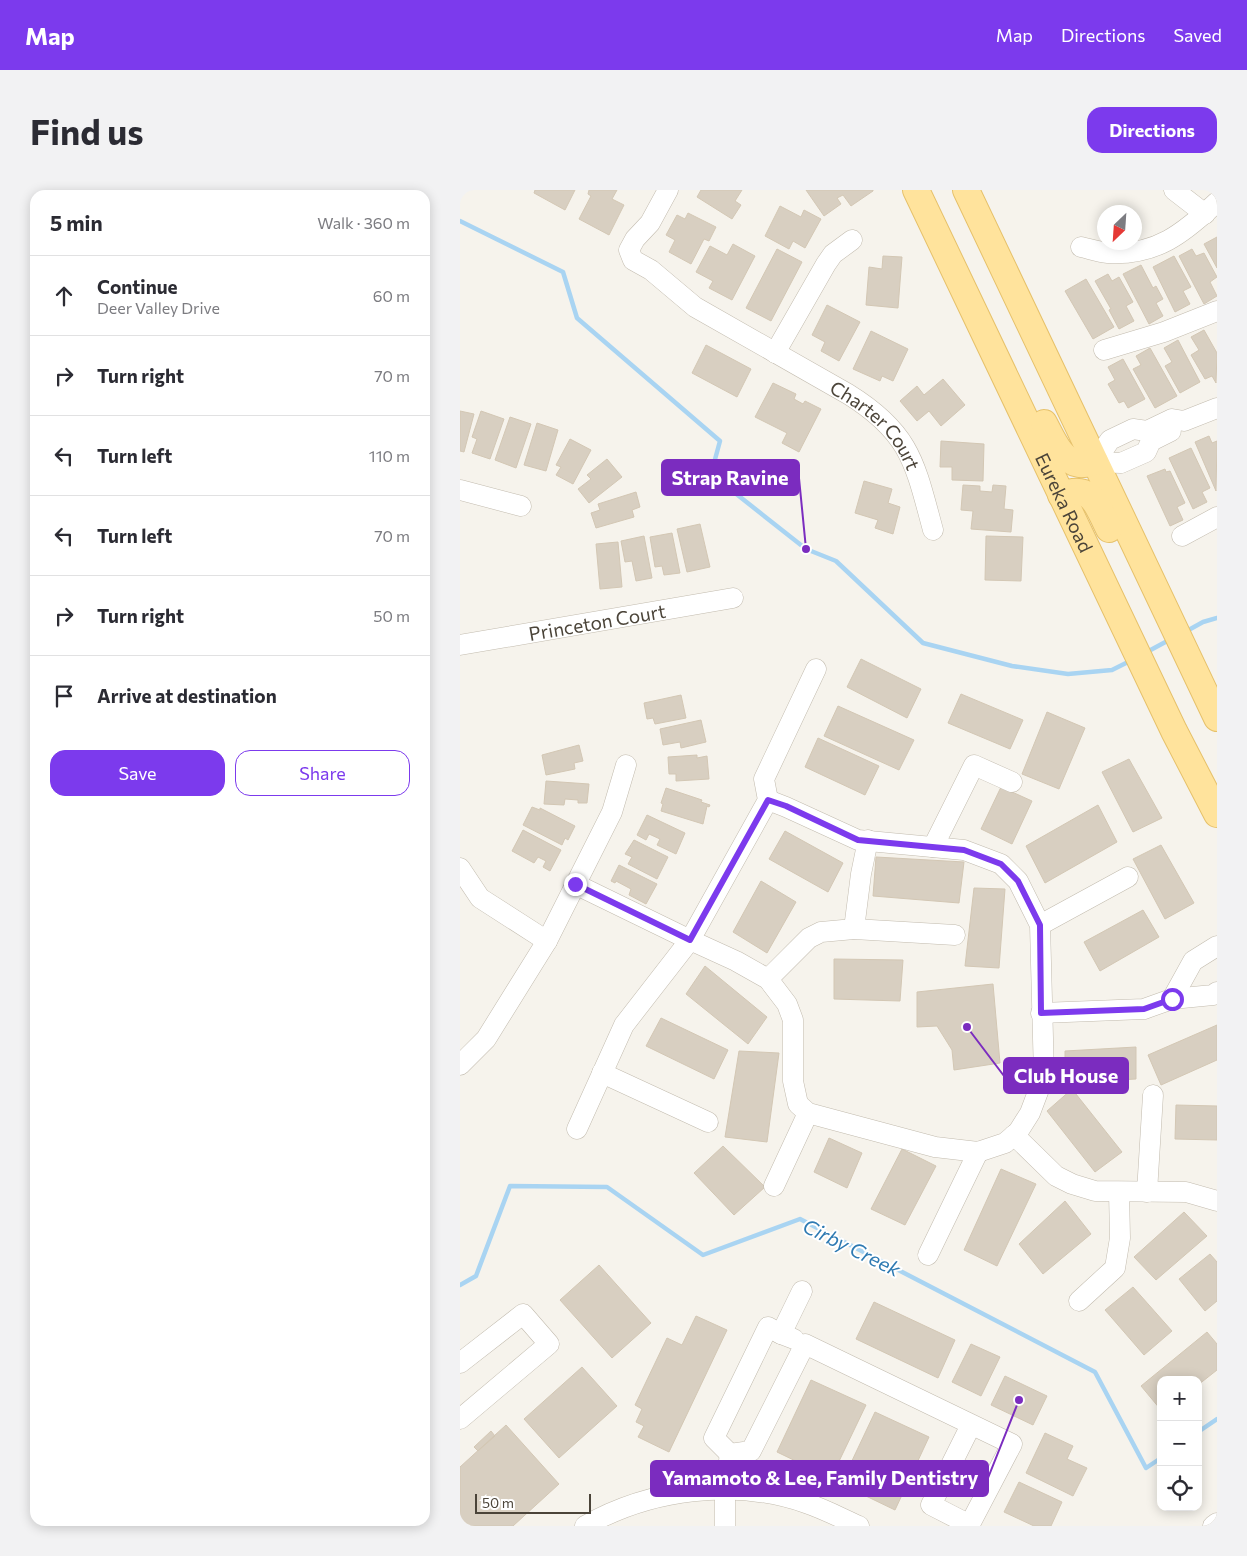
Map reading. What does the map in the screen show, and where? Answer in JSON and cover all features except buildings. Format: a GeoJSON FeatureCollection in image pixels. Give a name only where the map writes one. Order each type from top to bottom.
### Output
{"type":"FeatureCollection","features":[{"type":"Feature","properties":{"kind":"main road","name":"Eureka Road"},"geometry":{"type":"LineString","coordinates":[[916,190],[1128,635],[1217,814]]}},
{"type":"Feature","properties":{"kind":"main road"},"geometry":{"type":"LineString","coordinates":[[966,190],[1217,718]]}},
{"type":"Feature","properties":{"kind":"main road"},"geometry":{"type":"LineString","coordinates":[[986,336],[1014,365],[1060,452],[1071,462],[1081,465],[1095,462]]}},
{"type":"Feature","properties":{"kind":"main road"},"geometry":{"type":"LineString","coordinates":[[1061,495],[1073,490],[1083,492],[1093,499],[1131,571],[1165,610]]}},
{"type":"Feature","properties":{"kind":"street","name":"Charter Court"},"geometry":{"type":"LineString","coordinates":[[668,190],[650,223],[635,239],[629,250],[633,260],[651,270],[696,307],[867,406],[886,422],[901,440],[911,458],[919,479],[933,530]]}},
{"type":"Feature","properties":{"kind":"street"},"geometry":{"type":"LineString","coordinates":[[1081,248],[1108,253],[1134,252],[1156,247],[1176,237],[1211,208],[1174,190]]}},
{"type":"Feature","properties":{"kind":"street"},"geometry":{"type":"LineString","coordinates":[[775,353],[826,264],[833,254],[852,240]]}},
{"type":"Feature","properties":{"kind":"street"},"geometry":{"type":"LineString","coordinates":[[1104,350],[1164,332],[1217,311]]}},
{"type":"Feature","properties":{"kind":"street"},"geometry":{"type":"LineString","coordinates":[[1095,462],[1110,440],[1133,429],[1149,436],[1178,428],[1184,420],[1217,408]]}},
{"type":"Feature","properties":{"kind":"street"},"geometry":{"type":"LineString","coordinates":[[460,490],[521,506]]}},
{"type":"Feature","properties":{"kind":"street"},"geometry":{"type":"LineString","coordinates":[[1182,536],[1217,516]]}},
{"type":"Feature","properties":{"kind":"street","name":"Princeton Court"},"geometry":{"type":"LineString","coordinates":[[460,646],[733,598]]}},
{"type":"Feature","properties":{"kind":"street"},"geometry":{"type":"LineString","coordinates":[[577,1128],[624,1025],[690,940],[768,800],[764,779],[816,669]]}},
{"type":"Feature","properties":{"kind":"street"},"geometry":{"type":"LineString","coordinates":[[460,1066],[486,1039],[547,941],[612,812],[626,765]]}},
{"type":"Feature","properties":{"kind":"street"},"geometry":{"type":"LineString","coordinates":[[932,847],[974,765],[1012,782]]}},
{"type":"Feature","properties":{"kind":"street"},"geometry":{"type":"LineString","coordinates":[[575,884],[736,961],[768,979],[787,1004],[793,1020],[793,1081],[798,1104],[808,1113],[935,1147],[978,1152],[1005,1143],[1018,1132],[1030,1113],[1044,1076],[1040,925],[1018,881],[1001,864],[964,850],[858,840],[786,806],[768,800]]}},
{"type":"Feature","properties":{"kind":"street"},"geometry":{"type":"LineString","coordinates":[[854,929],[861,874],[868,840]]}},
{"type":"Feature","properties":{"kind":"street"},"geometry":{"type":"LineString","coordinates":[[460,868],[480,898],[547,941]]}},
{"type":"Feature","properties":{"kind":"street"},"geometry":{"type":"LineString","coordinates":[[1040,925],[1128,877]]}},
{"type":"Feature","properties":{"kind":"street"},"geometry":{"type":"LineString","coordinates":[[768,979],[809,938],[821,932],[854,929],[955,935]]}},
{"type":"Feature","properties":{"kind":"street"},"geometry":{"type":"LineString","coordinates":[[1172,999],[1193,961],[1214,955]]}},
{"type":"Feature","properties":{"kind":"street"},"geometry":{"type":"LineString","coordinates":[[1041,1013],[1144,1009],[1172,999],[1213,995],[1217,992]]}},
{"type":"Feature","properties":{"kind":"street"},"geometry":{"type":"LineString","coordinates":[[602,1073],[708,1122]]}},
{"type":"Feature","properties":{"kind":"street"},"geometry":{"type":"LineString","coordinates":[[1147,1192],[1153,1095]]}},
{"type":"Feature","properties":{"kind":"street"},"geometry":{"type":"LineString","coordinates":[[774,1186],[808,1113]]}},
{"type":"Feature","properties":{"kind":"street"},"geometry":{"type":"LineString","coordinates":[[1014,1135],[1056,1176],[1095,1192],[1186,1192],[1217,1201]]}},
{"type":"Feature","properties":{"kind":"street"},"geometry":{"type":"LineString","coordinates":[[928,1255],[978,1152]]}},
{"type":"Feature","properties":{"kind":"street"},"geometry":{"type":"LineString","coordinates":[[1079,1301],[1115,1268],[1120,1238],[1119,1192]]}},
{"type":"Feature","properties":{"kind":"street"},"geometry":{"type":"LineString","coordinates":[[781,1334],[802,1291]]}},
{"type":"Feature","properties":{"kind":"street"},"geometry":{"type":"LineString","coordinates":[[460,1363],[522,1314],[549,1344],[460,1419]]}},
{"type":"Feature","properties":{"kind":"street"},"geometry":{"type":"LineString","coordinates":[[730,1454],[714,1438],[768,1327],[781,1334],[805,1344],[971,1424],[1012,1444],[969,1526],[931,1505],[971,1424]]}},
{"type":"Feature","properties":{"kind":"street"},"geometry":{"type":"LineString","coordinates":[[730,1454],[751,1451],[805,1344]]}},
{"type":"Feature","properties":{"kind":"street"},"geometry":{"type":"LineString","coordinates":[[725,1526],[725,1490],[730,1454]]}},
{"type":"Feature","properties":{"kind":"street"},"geometry":{"type":"LineString","coordinates":[[585,1526],[602,1516],[659,1497],[687,1491],[725,1490],[773,1495],[804,1502],[858,1526]]}},
{"type":"Feature","properties":{"kind":"street"},"geometry":{"type":"LineString","coordinates":[[1213,1526],[1217,1523]]}},
{"type":"Feature","properties":{"kind":"waterway"},"geometry":{"type":"LineString","coordinates":[[460,221],[563,272],[577,318],[720,441],[711,474],[806,549],[836,561],[923,643],[1012,666],[1068,674],[1112,670],[1132,660]]}},
{"type":"Feature","properties":{"kind":"waterway"},"geometry":{"type":"LineString","coordinates":[[1185,632],[1203,622],[1217,618]]}},
{"type":"Feature","properties":{"kind":"waterway"},"geometry":{"type":"LineString","coordinates":[[1145,653],[1171,639]]}},
{"type":"Feature","properties":{"kind":"waterway","name":"Cirby Creek"},"geometry":{"type":"LineString","coordinates":[[460,1285],[476,1276],[510,1186],[607,1187],[703,1255],[800,1219],[1095,1372],[1146,1468],[1157,1461]]}},
{"type":"Feature","properties":{"kind":"waterway","name":"Cirby Creek"},"geometry":{"type":"LineString","coordinates":[[1202,1429],[1217,1419]]}},
{"type":"Feature","properties":{"kind":"place","name":"Strap Ravine"},"geometry":{"type":"Point","coordinates":[806,549]}},
{"type":"Feature","properties":{"kind":"place","name":"Club House"},"geometry":{"type":"Point","coordinates":[967,1027]}},
{"type":"Feature","properties":{"kind":"place","name":"Yamamoto & Lee, Family Dentistry"},"geometry":{"type":"Point","coordinates":[1019,1400]}},
{"type":"Feature","properties":{"kind":"route"},"geometry":{"type":"LineString","coordinates":[[575,884],[690,940],[768,800],[786,806],[858,840],[964,850],[1001,864],[1018,881],[1040,925],[1041,1013],[1144,1009],[1172,999]]}}]}
